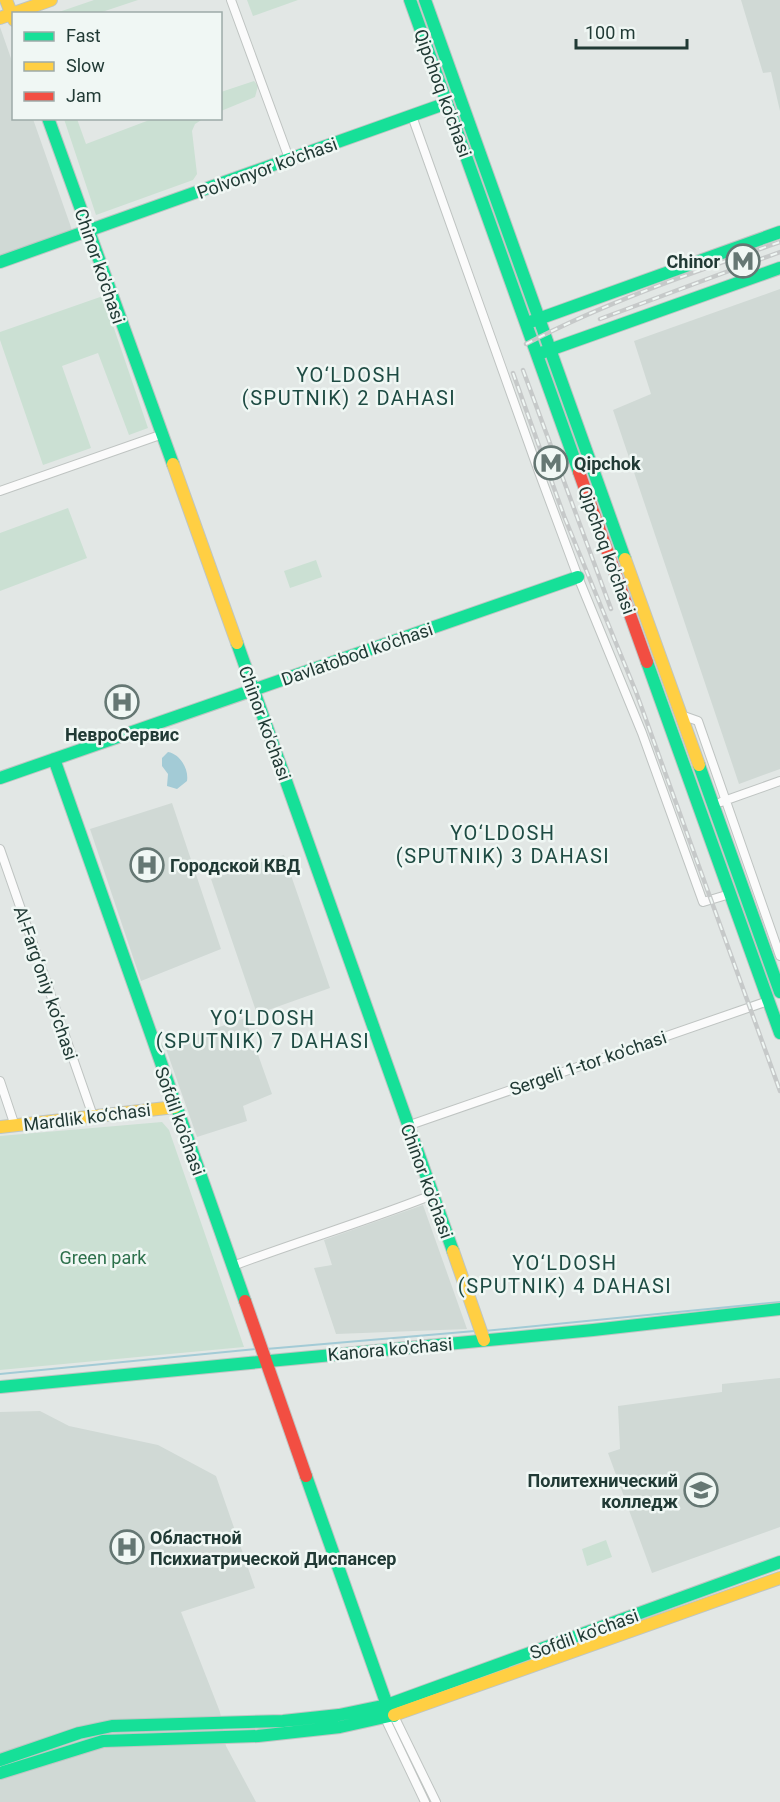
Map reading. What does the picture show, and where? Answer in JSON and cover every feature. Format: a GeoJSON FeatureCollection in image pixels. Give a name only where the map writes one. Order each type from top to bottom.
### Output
{"type":"FeatureCollection","features":[{"type":"Feature","properties":{"kind":"street"},"geometry":{"type":"LineString","coordinates":[[6,0],[8,17]]}},
{"type":"Feature","properties":{"kind":"street"},"geometry":{"type":"LineString","coordinates":[[21,12],[51,0]]}},
{"type":"Feature","properties":{"kind":"street"},"geometry":{"type":"LineString","coordinates":[[231,0],[291,161]]}},
{"type":"Feature","properties":{"kind":"street","name":"Qipchoq ko'chasi"},"geometry":{"type":"LineString","coordinates":[[410,0],[780,1033]]}},
{"type":"Feature","properties":{"kind":"street","name":"Qipchoq ko'chasi"},"geometry":{"type":"LineString","coordinates":[[425,0],[780,992]]}},
{"type":"Feature","properties":{"kind":"street","name":"Polvonyor ko'chasi"},"geometry":{"type":"LineString","coordinates":[[0,262],[291,161],[447,103]]}},
{"type":"Feature","properties":{"kind":"street"},"geometry":{"type":"LineString","coordinates":[[411,116],[578,577],[642,733],[704,903],[730,894]]}},
{"type":"Feature","properties":{"kind":"street"},"geometry":{"type":"LineString","coordinates":[[453,121],[466,116]]}},
{"type":"Feature","properties":{"kind":"street","name":"Chinor ko'chasi"},"geometry":{"type":"LineString","coordinates":[[49,120],[160,435],[254,690],[481,1334]]}},
{"type":"Feature","properties":{"kind":"street"},"geometry":{"type":"LineString","coordinates":[[526,324],[780,232]]}},
{"type":"Feature","properties":{"kind":"street"},"geometry":{"type":"LineString","coordinates":[[537,355],[780,268]]}},
{"type":"Feature","properties":{"kind":"street"},"geometry":{"type":"LineString","coordinates":[[0,491],[160,435]]}},
{"type":"Feature","properties":{"kind":"street"},"geometry":{"type":"LineString","coordinates":[[588,497],[601,492]]}},
{"type":"Feature","properties":{"kind":"street","name":"Davlatobod ko'chasi"},"geometry":{"type":"LineString","coordinates":[[0,778],[578,577]]}},
{"type":"Feature","properties":{"kind":"street"},"geometry":{"type":"LineString","coordinates":[[668,720],[681,714]]}},
{"type":"Feature","properties":{"kind":"street","name":"Qipchoq ko'chasi"},"geometry":{"type":"LineString","coordinates":[[681,714],[698,721],[780,956]]}},
{"type":"Feature","properties":{"kind":"street","name":"Sofdil ko'chasi"},"geometry":{"type":"LineString","coordinates":[[54,759],[175,1107],[264,1353],[388,1713],[425,1802]]}},
{"type":"Feature","properties":{"kind":"street"},"geometry":{"type":"LineString","coordinates":[[713,805],[780,781]]}},
{"type":"Feature","properties":{"kind":"street","name":"Al-Farg‘oniy ko‘chasi"},"geometry":{"type":"LineString","coordinates":[[0,849],[93,1116]]}},
{"type":"Feature","properties":{"kind":"street"},"geometry":{"type":"LineString","coordinates":[[740,920],[753,916]]}},
{"type":"Feature","properties":{"kind":"street","name":"Sergeli 1-tor ko'chasi"},"geometry":{"type":"LineString","coordinates":[[407,1126],[768,1001]]}},
{"type":"Feature","properties":{"kind":"street"},"geometry":{"type":"LineString","coordinates":[[0,1081],[15,1126]]}},
{"type":"Feature","properties":{"kind":"street","name":"Mardlik ko‘chasi"},"geometry":{"type":"LineString","coordinates":[[0,1127],[175,1107]]}},
{"type":"Feature","properties":{"kind":"street"},"geometry":{"type":"LineString","coordinates":[[233,1266],[322,1232],[389,1212],[432,1195]]}},
{"type":"Feature","properties":{"kind":"street","name":"Kanora ko'chasi"},"geometry":{"type":"LineString","coordinates":[[0,1387],[264,1353],[780,1309]]}},
{"type":"Feature","properties":{"kind":"street","name":"Sofdil ko'chasi"},"geometry":{"type":"LineString","coordinates":[[388,1713],[681,1598],[780,1562]]}},
{"type":"Feature","properties":{"kind":"street","name":"Sofdil ko'chasi"},"geometry":{"type":"LineString","coordinates":[[388,1713],[780,1578]]}},
{"type":"Feature","properties":{"kind":"street"},"geometry":{"type":"LineString","coordinates":[[681,1598],[686,1611]]}},
{"type":"Feature","properties":{"kind":"street"},"geometry":{"type":"LineString","coordinates":[[0,1760],[79,1733],[112,1726],[283,1721],[388,1713]]}},
{"type":"Feature","properties":{"kind":"street"},"geometry":{"type":"LineString","coordinates":[[0,1773],[103,1741],[258,1736],[340,1727],[388,1713]]}},
{"type":"Feature","properties":{"kind":"street","name":"Sofdil ko'chasi"},"geometry":{"type":"LineString","coordinates":[[388,1713],[436,1802]]}},
{"type":"Feature","properties":{"kind":"shaded area"},"geometry":{"type":"Polygon","coordinates":[[[741,0],[780,0],[780,111],[771,72],[763,73],[741,0]]]}},
{"type":"Feature","properties":{"kind":"shaded area"},"geometry":{"type":"Polygon","coordinates":[[[0,27],[12,61],[12,120],[33,120],[72,230],[0,256],[0,27]]]}},
{"type":"Feature","properties":{"kind":"shaded area"},"geometry":{"type":"Polygon","coordinates":[[[780,289],[780,769],[739,784],[613,410],[651,394],[634,341],[780,289]]]}},
{"type":"Feature","properties":{"kind":"shaded area","name":"Городской КВД"},"geometry":{"type":"Polygon","coordinates":[[[172,803],[221,949],[141,981],[90,829],[172,803]]]}},
{"type":"Feature","properties":{"kind":"shaded area"},"geometry":{"type":"Polygon","coordinates":[[[284,855],[330,988],[257,1014],[211,879],[284,855]]]}},
{"type":"Feature","properties":{"kind":"shaded area"},"geometry":{"type":"Polygon","coordinates":[[[245,1018],[272,1094],[243,1106],[247,1121],[197,1137],[165,1046],[245,1018]]]}},
{"type":"Feature","properties":{"kind":"shaded area"},"geometry":{"type":"Polygon","coordinates":[[[423,1205],[467,1329],[336,1334],[314,1268],[332,1265],[324,1240],[423,1205]]]}},
{"type":"Feature","properties":{"kind":"shaded area","name":"Политехнический колледж"},"geometry":{"type":"Polygon","coordinates":[[[780,1378],[780,1527],[652,1573],[608,1453],[620,1449],[618,1406],[722,1392],[722,1384],[780,1378]]]}},
{"type":"Feature","properties":{"kind":"shaded area"},"geometry":{"type":"Polygon","coordinates":[[[40,1411],[69,1426],[158,1445],[216,1476],[255,1588],[181,1612],[220,1712],[226,1746],[256,1802],[0,1802],[0,1412],[40,1411]]]}},
{"type":"Feature","properties":{"kind":"green space"},"geometry":{"type":"Polygon","coordinates":[[[94,0],[138,0],[102,12],[59,12],[94,0]]]}},
{"type":"Feature","properties":{"kind":"green space"},"geometry":{"type":"Polygon","coordinates":[[[247,0],[298,0],[253,16],[247,0]]]}},
{"type":"Feature","properties":{"kind":"green space"},"geometry":{"type":"Polygon","coordinates":[[[254,81],[258,86],[255,97],[222,111],[222,92],[254,81]]]}},
{"type":"Feature","properties":{"kind":"green space"},"geometry":{"type":"Polygon","coordinates":[[[64,120],[77,120],[86,144],[149,120],[201,120],[195,124],[192,131],[197,174],[193,180],[96,215],[64,120]]]}},
{"type":"Feature","properties":{"kind":"green space"},"geometry":{"type":"Polygon","coordinates":[[[103,296],[148,428],[129,435],[98,353],[62,366],[91,448],[43,465],[0,340],[0,332],[103,296]]]}},
{"type":"Feature","properties":{"kind":"green space"},"geometry":{"type":"Polygon","coordinates":[[[68,508],[87,558],[0,591],[0,533],[68,508]]]}},
{"type":"Feature","properties":{"kind":"green space"},"geometry":{"type":"Polygon","coordinates":[[[316,560],[322,577],[290,588],[284,571],[316,560]]]}},
{"type":"Feature","properties":{"kind":"green space","name":"Green park"},"geometry":{"type":"Polygon","coordinates":[[[162,1122],[169,1130],[244,1347],[0,1370],[0,1136],[162,1122]]]}},
{"type":"Feature","properties":{"kind":"green space"},"geometry":{"type":"Polygon","coordinates":[[[606,1540],[612,1557],[587,1566],[582,1549],[606,1540]]]}},
{"type":"Feature","properties":{"kind":"water"},"geometry":{"type":"Polygon","coordinates":[[[168,752],[180,759],[187,772],[187,781],[177,789],[167,786],[168,774],[162,766],[162,758],[168,752]]]}},
{"type":"Feature","properties":{"kind":"waterway"},"geometry":{"type":"LineString","coordinates":[[484,1331],[780,1302]]}},
{"type":"Feature","properties":{"kind":"waterway"},"geometry":{"type":"LineString","coordinates":[[266,1349],[475,1331]]}},
{"type":"Feature","properties":{"kind":"waterway"},"geometry":{"type":"LineString","coordinates":[[0,1374],[257,1349]]}},
{"type":"Feature","properties":{"kind":"railway"},"geometry":{"type":"LineString","coordinates":[[526,344],[619,301],[780,242]]}},
{"type":"Feature","properties":{"kind":"railway"},"geometry":{"type":"LineString","coordinates":[[600,319],[780,252]]}},
{"type":"Feature","properties":{"kind":"railway"},"geometry":{"type":"LineString","coordinates":[[523,370],[611,609]]}},
{"type":"Feature","properties":{"kind":"railway"},"geometry":{"type":"LineString","coordinates":[[513,373],[564,516],[636,692],[780,1091]]}},
{"type":"Feature","properties":{"kind":"traffic: fast"},"geometry":{"type":"LineString","coordinates":[[410,0],[579,472]]}},
{"type":"Feature","properties":{"kind":"traffic: fast"},"geometry":{"type":"LineString","coordinates":[[425,0],[625,559]]}},
{"type":"Feature","properties":{"kind":"traffic: fast"},"geometry":{"type":"LineString","coordinates":[[0,262],[447,103]]}},
{"type":"Feature","properties":{"kind":"traffic: fast"},"geometry":{"type":"LineString","coordinates":[[49,120],[173,464]]}},
{"type":"Feature","properties":{"kind":"traffic: fast"},"geometry":{"type":"LineString","coordinates":[[530,322],[780,232]]}},
{"type":"Feature","properties":{"kind":"traffic: fast"},"geometry":{"type":"LineString","coordinates":[[541,353],[780,268]]}},
{"type":"Feature","properties":{"kind":"traffic: fast"},"geometry":{"type":"LineString","coordinates":[[0,778],[578,577]]}},
{"type":"Feature","properties":{"kind":"traffic: fast"},"geometry":{"type":"LineString","coordinates":[[237,643],[453,1251]]}},
{"type":"Feature","properties":{"kind":"traffic: fast"},"geometry":{"type":"LineString","coordinates":[[647,662],[780,1033]]}},
{"type":"Feature","properties":{"kind":"traffic: fast"},"geometry":{"type":"LineString","coordinates":[[54,759],[245,1301]]}},
{"type":"Feature","properties":{"kind":"traffic: fast"},"geometry":{"type":"LineString","coordinates":[[699,765],[780,992]]}},
{"type":"Feature","properties":{"kind":"traffic: fast"},"geometry":{"type":"LineString","coordinates":[[0,1387],[593,1330],[780,1309]]}},
{"type":"Feature","properties":{"kind":"traffic: fast"},"geometry":{"type":"LineString","coordinates":[[306,1476],[387,1705],[394,1716]]}},
{"type":"Feature","properties":{"kind":"traffic: fast"},"geometry":{"type":"LineString","coordinates":[[0,1760],[79,1733],[112,1726],[283,1721],[339,1715],[387,1705],[780,1562]]}},
{"type":"Feature","properties":{"kind":"traffic: fast"},"geometry":{"type":"LineString","coordinates":[[0,1773],[103,1741],[258,1736],[340,1727],[394,1715]]}},
{"type":"Feature","properties":{"kind":"traffic: slow"},"geometry":{"type":"LineString","coordinates":[[6,0],[12,15]]}},
{"type":"Feature","properties":{"kind":"traffic: slow"},"geometry":{"type":"LineString","coordinates":[[17,12],[51,0]]}},
{"type":"Feature","properties":{"kind":"traffic: slow"},"geometry":{"type":"LineString","coordinates":[[0,18],[12,14]]}},
{"type":"Feature","properties":{"kind":"traffic: slow"},"geometry":{"type":"LineString","coordinates":[[173,464],[237,643]]}},
{"type":"Feature","properties":{"kind":"traffic: slow"},"geometry":{"type":"LineString","coordinates":[[625,559],[699,765]]}},
{"type":"Feature","properties":{"kind":"traffic: slow"},"geometry":{"type":"LineString","coordinates":[[0,1127],[175,1107]]}},
{"type":"Feature","properties":{"kind":"traffic: slow"},"geometry":{"type":"LineString","coordinates":[[453,1251],[484,1340]]}},
{"type":"Feature","properties":{"kind":"traffic: slow"},"geometry":{"type":"LineString","coordinates":[[394,1715],[780,1578]]}},
{"type":"Feature","properties":{"kind":"traffic: jam"},"geometry":{"type":"LineString","coordinates":[[579,472],[647,662]]}},
{"type":"Feature","properties":{"kind":"traffic: jam"},"geometry":{"type":"LineString","coordinates":[[245,1301],[306,1476]]}},
{"type":"Feature","properties":{"kind":"place","name":"Chinor"},"geometry":{"type":"Point","coordinates":[743,261]}},
{"type":"Feature","properties":{"kind":"place","name":"Qipchok"},"geometry":{"type":"Point","coordinates":[551,463]}},
{"type":"Feature","properties":{"kind":"place","name":"НевроСервис"},"geometry":{"type":"Point","coordinates":[122,702]}},
{"type":"Feature","properties":{"kind":"place","name":"Городской КВД"},"geometry":{"type":"Point","coordinates":[147,865]}},
{"type":"Feature","properties":{"kind":"place","name":"Политехнический колледж"},"geometry":{"type":"Point","coordinates":[701,1490]}},
{"type":"Feature","properties":{"kind":"place","name":"Областной Психиатрической Диспансер"},"geometry":{"type":"Point","coordinates":[127,1547]}},
{"type":"Feature","properties":{"kind":"district","name":"YO‘LDOSH (SPUTNIK) 2 DAHASI"},"geometry":{"type":"Point","coordinates":[349,386]}},
{"type":"Feature","properties":{"kind":"district","name":"YO‘LDOSH (SPUTNIK) 3 DAHASI"},"geometry":{"type":"Point","coordinates":[503,844]}},
{"type":"Feature","properties":{"kind":"district","name":"YO‘LDOSH (SPUTNIK) 7 DAHASI"},"geometry":{"type":"Point","coordinates":[263,1030]}},
{"type":"Feature","properties":{"kind":"district","name":"YO‘LDOSH (SPUTNIK) 4 DAHASI"},"geometry":{"type":"Point","coordinates":[565,1274]}}]}
